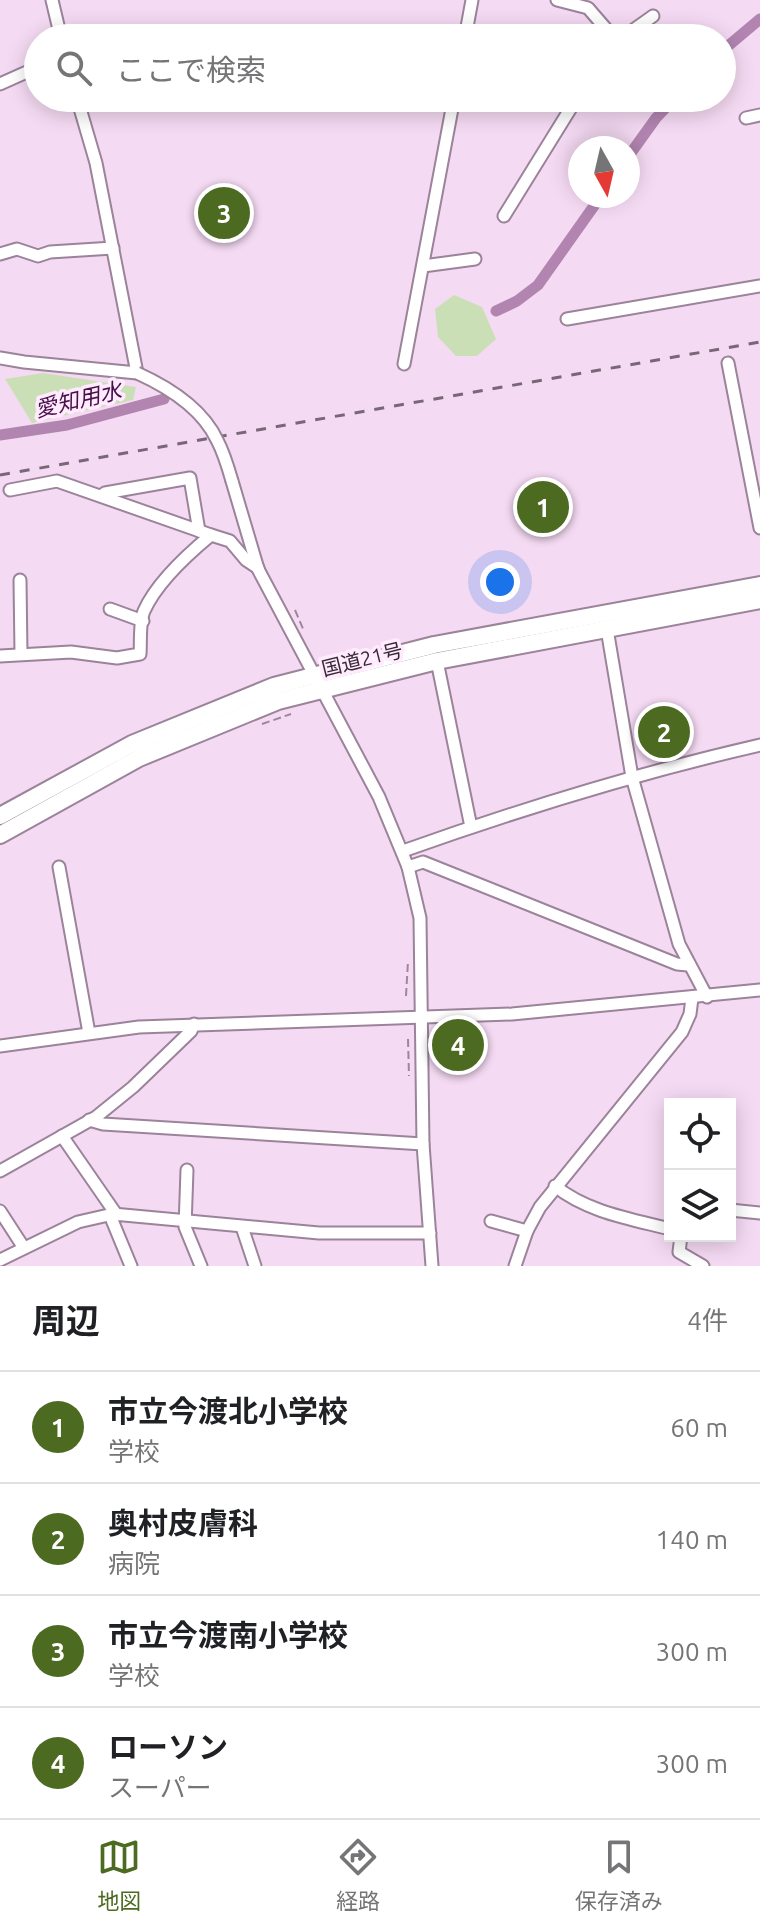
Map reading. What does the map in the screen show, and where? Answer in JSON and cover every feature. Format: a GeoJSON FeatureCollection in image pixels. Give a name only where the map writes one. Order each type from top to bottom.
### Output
{"type":"FeatureCollection","features":[{"type":"Feature","properties":{"kind":"highway","name":"国道21号"},"geometry":{"type":"LineString","coordinates":[[0,835],[165,746],[320,682],[434,645],[760,585]]}},
{"type":"Feature","properties":{"kind":"highway","name":"国道21号"},"geometry":{"type":"LineString","coordinates":[[0,816],[132,744],[274,686],[320,682],[760,600]]}},
{"type":"Feature","properties":{"kind":"street"},"geometry":{"type":"LineString","coordinates":[[52,0],[58,24]]}},
{"type":"Feature","properties":{"kind":"street"},"geometry":{"type":"LineString","coordinates":[[468,24],[472,0]]}},
{"type":"Feature","properties":{"kind":"street"},"geometry":{"type":"LineString","coordinates":[[557,0],[588,8],[602,24]]}},
{"type":"Feature","properties":{"kind":"street"},"geometry":{"type":"LineString","coordinates":[[642,24],[653,16]]}},
{"type":"Feature","properties":{"kind":"street"},"geometry":{"type":"LineString","coordinates":[[0,84],[24,73]]}},
{"type":"Feature","properties":{"kind":"street"},"geometry":{"type":"LineString","coordinates":[[81,112],[96,163],[137,373]]}},
{"type":"Feature","properties":{"kind":"street"},"geometry":{"type":"LineString","coordinates":[[404,364],[451,112]]}},
{"type":"Feature","properties":{"kind":"street"},"geometry":{"type":"LineString","coordinates":[[504,216],[568,112]]}},
{"type":"Feature","properties":{"kind":"street"},"geometry":{"type":"LineString","coordinates":[[746,118],[760,115]]}},
{"type":"Feature","properties":{"kind":"street"},"geometry":{"type":"LineString","coordinates":[[0,254],[17,249],[38,256],[50,252],[113,248]]}},
{"type":"Feature","properties":{"kind":"street"},"geometry":{"type":"LineString","coordinates":[[423,266],[475,259]]}},
{"type":"Feature","properties":{"kind":"street"},"geometry":{"type":"LineString","coordinates":[[567,319],[760,286]]}},
{"type":"Feature","properties":{"kind":"street"},"geometry":{"type":"LineString","coordinates":[[0,358],[137,373],[171,390],[203,418],[217,438],[258,569],[379,797],[408,867],[420,918],[423,1144],[432,1266]]}},
{"type":"Feature","properties":{"kind":"street"},"geometry":{"type":"LineString","coordinates":[[728,363],[760,528]]}},
{"type":"Feature","properties":{"kind":"street"},"geometry":{"type":"LineString","coordinates":[[101,496],[190,478],[205,533]]}},
{"type":"Feature","properties":{"kind":"street"},"geometry":{"type":"LineString","coordinates":[[10,490],[57,481],[230,541],[258,569]]}},
{"type":"Feature","properties":{"kind":"street"},"geometry":{"type":"LineString","coordinates":[[0,656],[71,652],[117,658],[140,654],[143,612],[205,533]]}},
{"type":"Feature","properties":{"kind":"street"},"geometry":{"type":"LineString","coordinates":[[20,580],[21,654]]}},
{"type":"Feature","properties":{"kind":"street"},"geometry":{"type":"LineString","coordinates":[[110,609],[143,621]]}},
{"type":"Feature","properties":{"kind":"street"},"geometry":{"type":"LineString","coordinates":[[607,629],[632,777],[679,944],[707,997]]}},
{"type":"Feature","properties":{"kind":"street"},"geometry":{"type":"LineString","coordinates":[[437,661],[471,827]]}},
{"type":"Feature","properties":{"kind":"street"},"geometry":{"type":"LineString","coordinates":[[403,851],[632,777],[760,745]]}},
{"type":"Feature","properties":{"kind":"street"},"geometry":{"type":"LineString","coordinates":[[408,867],[423,862],[677,964],[688,965]]}},
{"type":"Feature","properties":{"kind":"street"},"geometry":{"type":"LineString","coordinates":[[59,867],[89,1033]]}},
{"type":"Feature","properties":{"kind":"street"},"geometry":{"type":"LineString","coordinates":[[0,1046],[89,1033],[194,1024],[512,1014],[760,990]]}},
{"type":"Feature","properties":{"kind":"street"},"geometry":{"type":"LineString","coordinates":[[515,1266],[527,1231],[555,1186],[682,1032],[690,1014],[692,998]]}},
{"type":"Feature","properties":{"kind":"street"},"geometry":{"type":"LineString","coordinates":[[0,1171],[89,1120],[133,1087],[191,1031],[194,1024]]}},
{"type":"Feature","properties":{"kind":"street"},"geometry":{"type":"LineString","coordinates":[[89,1120],[103,1124],[423,1144]]}},
{"type":"Feature","properties":{"kind":"street"},"geometry":{"type":"LineString","coordinates":[[62,1136],[114,1214]]}},
{"type":"Feature","properties":{"kind":"street"},"geometry":{"type":"LineString","coordinates":[[187,1170],[185,1227],[201,1266]]}},
{"type":"Feature","properties":{"kind":"street"},"geometry":{"type":"LineString","coordinates":[[555,1186],[571,1199],[664,1227]]}},
{"type":"Feature","properties":{"kind":"street"},"geometry":{"type":"LineString","coordinates":[[0,1211],[24,1248]]}},
{"type":"Feature","properties":{"kind":"street"},"geometry":{"type":"LineString","coordinates":[[736,1211],[760,1213]]}},
{"type":"Feature","properties":{"kind":"street"},"geometry":{"type":"LineString","coordinates":[[0,1260],[78,1222],[114,1214],[319,1233],[430,1233]]}},
{"type":"Feature","properties":{"kind":"street"},"geometry":{"type":"LineString","coordinates":[[114,1214],[112,1220],[131,1266]]}},
{"type":"Feature","properties":{"kind":"street"},"geometry":{"type":"LineString","coordinates":[[491,1221],[527,1231]]}},
{"type":"Feature","properties":{"kind":"street"},"geometry":{"type":"LineString","coordinates":[[242,1227],[241,1232],[255,1266]]}},
{"type":"Feature","properties":{"kind":"street"},"geometry":{"type":"LineString","coordinates":[[680,1242],[679,1252],[703,1266]]}},
{"type":"Feature","properties":{"kind":"path"},"geometry":{"type":"LineString","coordinates":[[295,610],[308,640]]}},
{"type":"Feature","properties":{"kind":"path"},"geometry":{"type":"LineString","coordinates":[[262,724],[291,714]]}},
{"type":"Feature","properties":{"kind":"path"},"geometry":{"type":"LineString","coordinates":[[406,996],[408,961]]}},
{"type":"Feature","properties":{"kind":"path"},"geometry":{"type":"LineString","coordinates":[[408,1039],[409,1076]]}},
{"type":"Feature","properties":{"kind":"green space"},"geometry":{"type":"Polygon","coordinates":[[[454,295],[482,307],[496,339],[477,356],[456,356],[438,337],[435,309],[454,295]]]}},
{"type":"Feature","properties":{"kind":"green space"},"geometry":{"type":"Polygon","coordinates":[[[43,373],[136,387],[133,400],[32,423],[5,379],[43,373]]]}},
{"type":"Feature","properties":{"kind":"waterway","name":"愛知用水"},"geometry":{"type":"LineString","coordinates":[[736,39],[760,19]]}},
{"type":"Feature","properties":{"kind":"waterway","name":"愛知用水"},"geometry":{"type":"LineString","coordinates":[[640,140],[662,112]]}},
{"type":"Feature","properties":{"kind":"waterway","name":"愛知用水"},"geometry":{"type":"LineString","coordinates":[[496,311],[517,301],[538,285],[593,208]]}},
{"type":"Feature","properties":{"kind":"waterway","name":"愛知用水"},"geometry":{"type":"LineString","coordinates":[[0,435],[67,425],[164,399]]}},
{"type":"Feature","properties":{"kind":"railway"},"geometry":{"type":"LineString","coordinates":[[0,475],[760,342]]}},
{"type":"Feature","properties":{"kind":"place","name":"市立今渡南小学校"},"geometry":{"type":"Point","coordinates":[224,213]}},
{"type":"Feature","properties":{"kind":"place","name":"市立今渡北小学校"},"geometry":{"type":"Point","coordinates":[543,507]}},
{"type":"Feature","properties":{"kind":"place","name":"奥村皮膚科"},"geometry":{"type":"Point","coordinates":[664,732]}},
{"type":"Feature","properties":{"kind":"place","name":"ローソン"},"geometry":{"type":"Point","coordinates":[458,1045]}}]}
